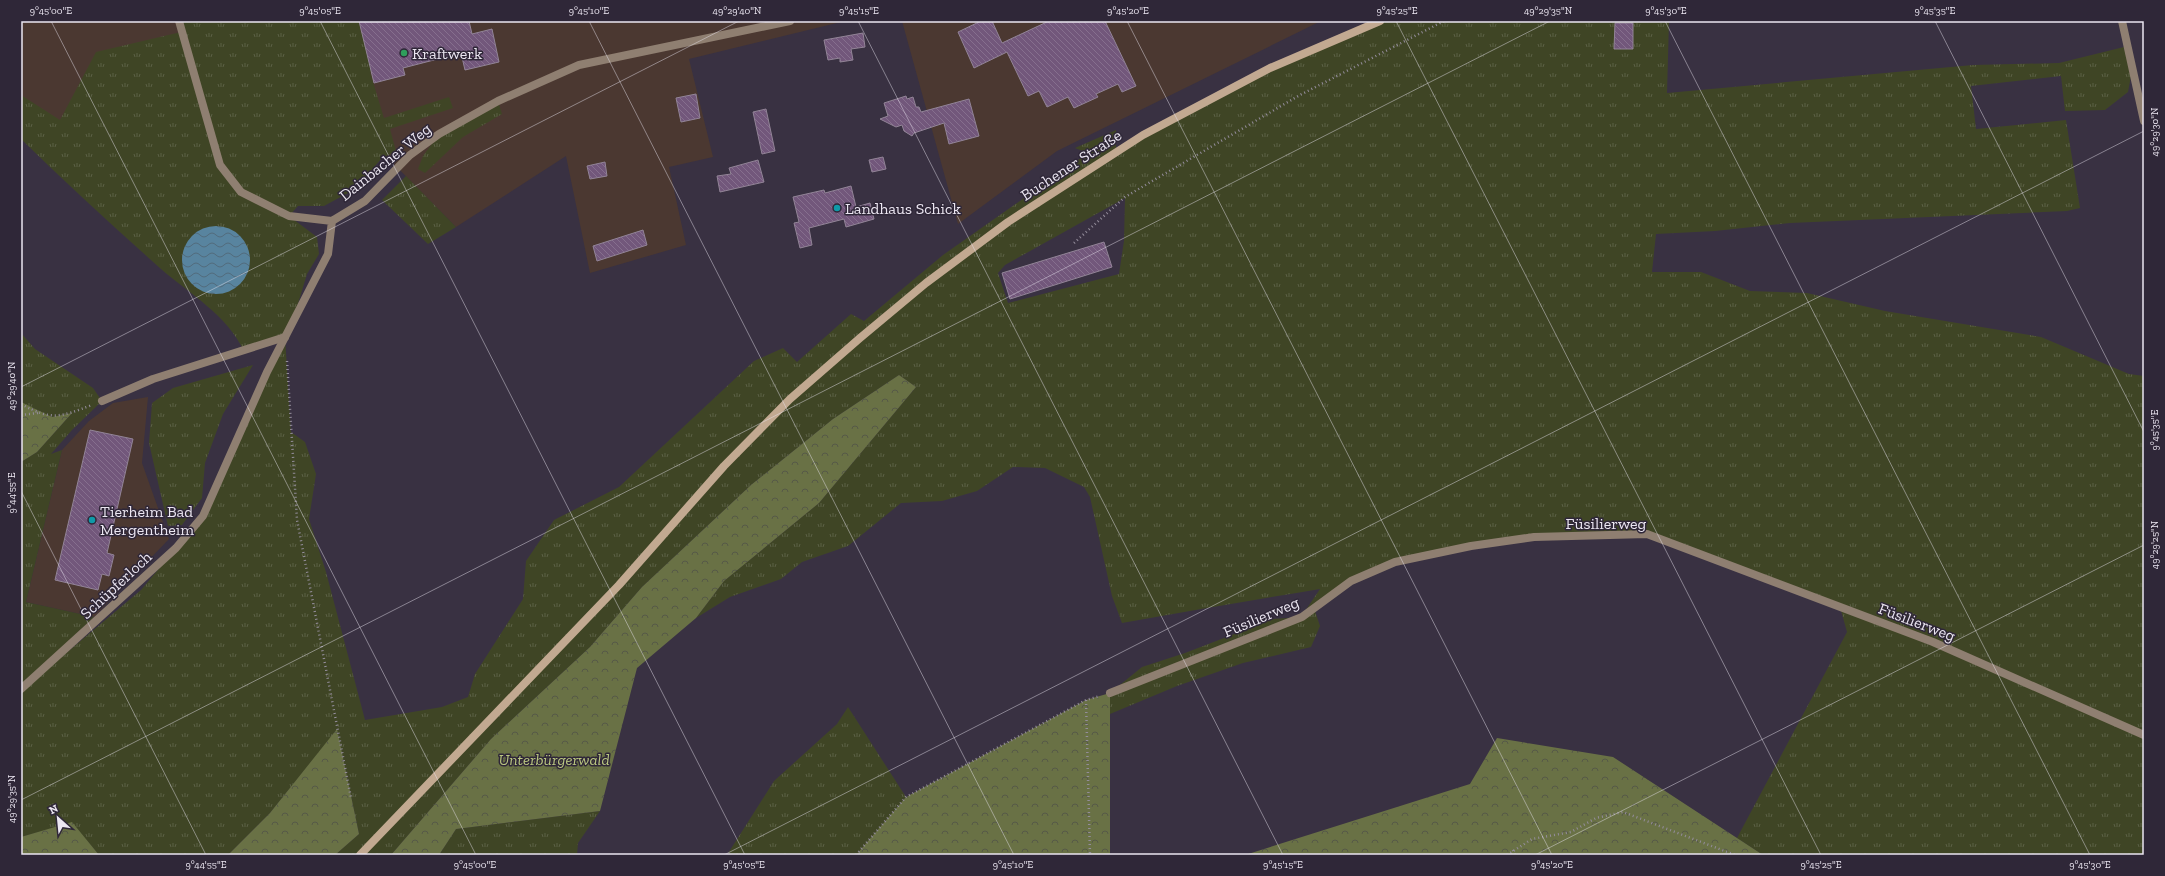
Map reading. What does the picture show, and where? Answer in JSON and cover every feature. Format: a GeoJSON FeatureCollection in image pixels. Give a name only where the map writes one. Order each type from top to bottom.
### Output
{"type":"FeatureCollection","features":[{"type":"Feature","properties":{"kind":"main road","name":"Buchener Straße"},"geometry":{"type":"LineString","coordinates":[[360,855],[619,585],[724,466],[809,382],[920,288],[1008,222],[1138,138],[1270,68],[1380,21]]}},
{"type":"Feature","properties":{"kind":"street","name":"Dainbacher Weg"},"geometry":{"type":"LineString","coordinates":[[179,21],[220,165],[240,192],[289,216],[332,222],[365,201],[410,155],[440,134],[498,101],[578,65],[790,21]]}},
{"type":"Feature","properties":{"kind":"street"},"geometry":{"type":"LineString","coordinates":[[2122,21],[2144,121]]}},
{"type":"Feature","properties":{"kind":"street","name":"Schüpferloch"},"geometry":{"type":"LineString","coordinates":[[21,689],[176,548],[203,516],[285,337],[328,254],[332,222]]}},
{"type":"Feature","properties":{"kind":"street"},"geometry":{"type":"LineString","coordinates":[[102,401],[153,379],[285,337]]}},
{"type":"Feature","properties":{"kind":"street","name":"Füsilierweg"},"geometry":{"type":"LineString","coordinates":[[1110,693],[1302,617],[1351,581],[1395,562],[1471,546],[1534,537],[1647,534],[1933,642],[2144,735]]}},
{"type":"Feature","properties":{"kind":"path"},"geometry":{"type":"LineString","coordinates":[[1074,243],[1125,197],[1300,95],[1444,21]]}},
{"type":"Feature","properties":{"kind":"path"},"geometry":{"type":"LineString","coordinates":[[286,360],[297,520],[351,798]]}},
{"type":"Feature","properties":{"kind":"path"},"geometry":{"type":"LineString","coordinates":[[21,404],[38,413],[52,417],[72,413],[102,401]]}},
{"type":"Feature","properties":{"kind":"path"},"geometry":{"type":"LineString","coordinates":[[21,415],[38,413]]}},
{"type":"Feature","properties":{"kind":"path"},"geometry":{"type":"LineString","coordinates":[[856,855],[906,797],[1086,700],[1090,855]]}},
{"type":"Feature","properties":{"kind":"path"},"geometry":{"type":"LineString","coordinates":[[1507,855],[1532,839],[1571,832],[1596,818],[1623,812],[1735,855]]}},
{"type":"Feature","properties":{"kind":"path"},"geometry":{"type":"LineString","coordinates":[[1513,850],[1516,855]]}},
{"type":"Feature","properties":{"kind":"shaded area"},"geometry":{"type":"Polygon","coordinates":[[[21,21],[194,21],[42,149],[21,130],[21,21]]]}},
{"type":"Feature","properties":{"kind":"shaded area"},"geometry":{"type":"Polygon","coordinates":[[[354,21],[845,21],[689,59],[713,157],[669,167],[686,245],[590,273],[566,156],[456,227],[387,157],[354,21]]]}},
{"type":"Feature","properties":{"kind":"shaded area"},"geometry":{"type":"Polygon","coordinates":[[[902,21],[1321,21],[1057,151],[958,224],[902,21]]]}},
{"type":"Feature","properties":{"kind":"shaded area"},"geometry":{"type":"Polygon","coordinates":[[[148,397],[142,463],[169,539],[94,617],[26,602],[62,450],[89,421],[113,403],[148,397]]]}},
{"type":"Feature","properties":{"kind":"green space"},"geometry":{"type":"Polygon","coordinates":[[[179,21],[359,21],[361,33],[370,31],[366,49],[368,59],[374,58],[377,70],[370,72],[384,118],[449,97],[453,108],[390,129],[396,151],[381,159],[364,179],[348,193],[324,206],[298,206],[289,216],[317,237],[319,254],[307,274],[293,320],[285,337],[244,351],[237,338],[218,316],[161,269],[90,205],[21,139],[21,95],[60,120],[96,52],[181,32],[179,21]]]}},
{"type":"Feature","properties":{"kind":"green space"},"geometry":{"type":"Polygon","coordinates":[[[1380,21],[1669,21],[1667,93],[1973,65],[2059,63],[2124,47],[2131,76],[2128,92],[2105,110],[2065,111],[2061,76],[1971,86],[1976,129],[2066,120],[2080,208],[2067,211],[1790,223],[1715,231],[1656,234],[1652,272],[1701,272],[1750,291],[1807,293],[1885,311],[2041,337],[2129,374],[2144,376],[2144,855],[1763,855],[1737,838],[1847,632],[1840,607],[1647,534],[1534,537],[1395,562],[1351,581],[1314,608],[1320,626],[1311,647],[1243,663],[1177,686],[1110,714],[1110,693],[1142,667],[1185,653],[1273,619],[1301,617],[1320,589],[1122,623],[1112,596],[1090,497],[1084,487],[1045,468],[1013,467],[977,491],[942,501],[901,503],[848,546],[802,562],[781,579],[730,597],[696,618],[724,581],[819,503],[916,387],[899,375],[833,419],[751,485],[642,587],[590,647],[491,739],[391,855],[335,855],[359,834],[337,730],[270,813],[228,855],[99,855],[72,823],[21,837],[21,691],[141,590],[203,516],[285,337],[291,432],[305,442],[316,474],[309,519],[326,572],[365,720],[442,707],[468,697],[475,674],[523,599],[526,561],[554,520],[619,487],[754,361],[783,348],[797,362],[851,314],[864,321],[943,255],[1088,153],[1075,148],[1116,130],[1116,152],[1269,69],[1380,21]],[[1125,198],[1005,265],[998,273],[1008,303],[1119,274],[1124,241],[1125,198]]]}},
{"type":"Feature","properties":{"kind":"green space"},"geometry":{"type":"Polygon","coordinates":[[[498,101],[502,114],[463,137],[425,173],[418,169],[423,156],[439,134],[498,101]]]}},
{"type":"Feature","properties":{"kind":"green space"},"geometry":{"type":"Polygon","coordinates":[[[406,176],[456,227],[428,244],[382,200],[406,176]]]}},
{"type":"Feature","properties":{"kind":"green space"},"geometry":{"type":"Polygon","coordinates":[[[21,333],[35,349],[93,388],[102,401],[72,430],[51,454],[62,450],[26,602],[94,617],[21,686],[21,462],[37,452],[72,413],[52,417],[21,404],[21,333]]]}},
{"type":"Feature","properties":{"kind":"green space"},"geometry":{"type":"Polygon","coordinates":[[[253,365],[223,414],[205,463],[202,498],[182,525],[168,526],[149,443],[152,403],[173,388],[253,365]]]}},
{"type":"Feature","properties":{"kind":"green space","name":"Unterbürgerwald"},"geometry":{"type":"Polygon","coordinates":[[[899,375],[916,387],[819,503],[724,581],[696,618],[637,668],[600,811],[456,829],[439,855],[391,855],[491,739],[590,647],[642,587],[751,485],[833,419],[899,375]]]}},
{"type":"Feature","properties":{"kind":"green space"},"geometry":{"type":"Polygon","coordinates":[[[21,402],[52,417],[72,413],[37,452],[21,462],[21,402]]]}},
{"type":"Feature","properties":{"kind":"green space"},"geometry":{"type":"Polygon","coordinates":[[[1110,693],[1110,855],[856,855],[906,797],[1086,700],[1110,693]]]}},
{"type":"Feature","properties":{"kind":"green space"},"geometry":{"type":"Polygon","coordinates":[[[848,707],[906,797],[856,855],[727,855],[774,781],[837,724],[848,707]]]}},
{"type":"Feature","properties":{"kind":"green space"},"geometry":{"type":"Polygon","coordinates":[[[337,729],[359,834],[335,855],[228,855],[270,813],[337,729]]]}},
{"type":"Feature","properties":{"kind":"green space"},"geometry":{"type":"Polygon","coordinates":[[[1497,738],[1613,757],[1763,855],[1245,855],[1470,784],[1497,738]]]}},
{"type":"Feature","properties":{"kind":"green space"},"geometry":{"type":"Polygon","coordinates":[[[600,811],[578,843],[577,855],[439,855],[456,829],[600,811]]]}},
{"type":"Feature","properties":{"kind":"green space"},"geometry":{"type":"Polygon","coordinates":[[[72,822],[99,855],[21,855],[21,837],[72,822]]]}},
{"type":"Feature","properties":{"kind":"water"},"geometry":{"type":"Polygon","coordinates":[[[216,226],[229,229],[240,236],[247,247],[250,260],[247,273],[240,284],[229,291],[216,294],[203,291],[192,284],[185,273],[182,260],[185,247],[192,236],[203,229],[216,226]]]}},
{"type":"Feature","properties":{"kind":"building","name":"Kraftwerk"},"geometry":{"type":"Polygon","coordinates":[[[359,21],[469,21],[472,34],[492,29],[499,62],[465,70],[461,53],[403,68],[405,75],[374,83],[359,21]]]}},
{"type":"Feature","properties":{"kind":"building"},"geometry":{"type":"Polygon","coordinates":[[[981,21],[992,21],[1002,43],[1049,21],[1105,21],[1136,86],[1122,92],[1118,84],[1096,94],[1098,97],[1074,108],[1068,97],[1047,107],[1039,91],[1028,96],[1007,52],[974,68],[958,32],[981,21]]]}},
{"type":"Feature","properties":{"kind":"building"},"geometry":{"type":"Polygon","coordinates":[[[1615,23],[1633,23],[1633,49],[1614,49],[1615,23]]]}},
{"type":"Feature","properties":{"kind":"building"},"geometry":{"type":"Polygon","coordinates":[[[863,33],[865,47],[851,49],[853,60],[840,62],[840,58],[828,60],[824,40],[863,33]]]}},
{"type":"Feature","properties":{"kind":"building"},"geometry":{"type":"Polygon","coordinates":[[[696,94],[700,118],[681,122],[676,98],[696,94]]]}},
{"type":"Feature","properties":{"kind":"building"},"geometry":{"type":"Polygon","coordinates":[[[906,96],[907,99],[913,97],[916,107],[919,107],[921,112],[969,99],[979,136],[949,144],[944,123],[914,133],[912,136],[904,131],[902,125],[896,127],[880,119],[888,116],[884,103],[906,96]]]}},
{"type":"Feature","properties":{"kind":"building"},"geometry":{"type":"Polygon","coordinates":[[[766,109],[775,151],[762,154],[753,112],[766,109]]]}},
{"type":"Feature","properties":{"kind":"building"},"geometry":{"type":"Polygon","coordinates":[[[883,157],[886,169],[872,172],[869,160],[883,157]]]}},
{"type":"Feature","properties":{"kind":"building"},"geometry":{"type":"Polygon","coordinates":[[[758,160],[764,182],[720,192],[717,176],[731,174],[729,168],[758,160]]]}},
{"type":"Feature","properties":{"kind":"building"},"geometry":{"type":"Polygon","coordinates":[[[605,162],[607,176],[590,179],[587,166],[605,162]]]}},
{"type":"Feature","properties":{"kind":"building","name":"Landhaus Schick"},"geometry":{"type":"Polygon","coordinates":[[[851,186],[856,207],[870,203],[874,219],[846,227],[844,219],[809,228],[812,245],[800,248],[794,223],[799,222],[793,197],[824,190],[825,193],[851,186]]]}},
{"type":"Feature","properties":{"kind":"building"},"geometry":{"type":"Polygon","coordinates":[[[643,230],[647,245],[597,261],[593,246],[643,230]]]}},
{"type":"Feature","properties":{"kind":"building"},"geometry":{"type":"Polygon","coordinates":[[[1104,242],[1112,267],[1010,299],[1002,273],[1104,242]]]}},
{"type":"Feature","properties":{"kind":"building","name":"Tierheim Bad Mergentheim"},"geometry":{"type":"Polygon","coordinates":[[[90,430],[133,439],[107,553],[114,555],[109,576],[102,574],[98,590],[55,580],[90,430]]]}},
{"type":"Feature","properties":{"kind":"place","name":"Kraftwerk"},"geometry":{"type":"Point","coordinates":[404,53]}},
{"type":"Feature","properties":{"kind":"place","name":"Landhaus Schick"},"geometry":{"type":"Point","coordinates":[837,208]}},
{"type":"Feature","properties":{"kind":"place","name":"Tierheim Bad Mergentheim"},"geometry":{"type":"Point","coordinates":[92,520]}}]}
